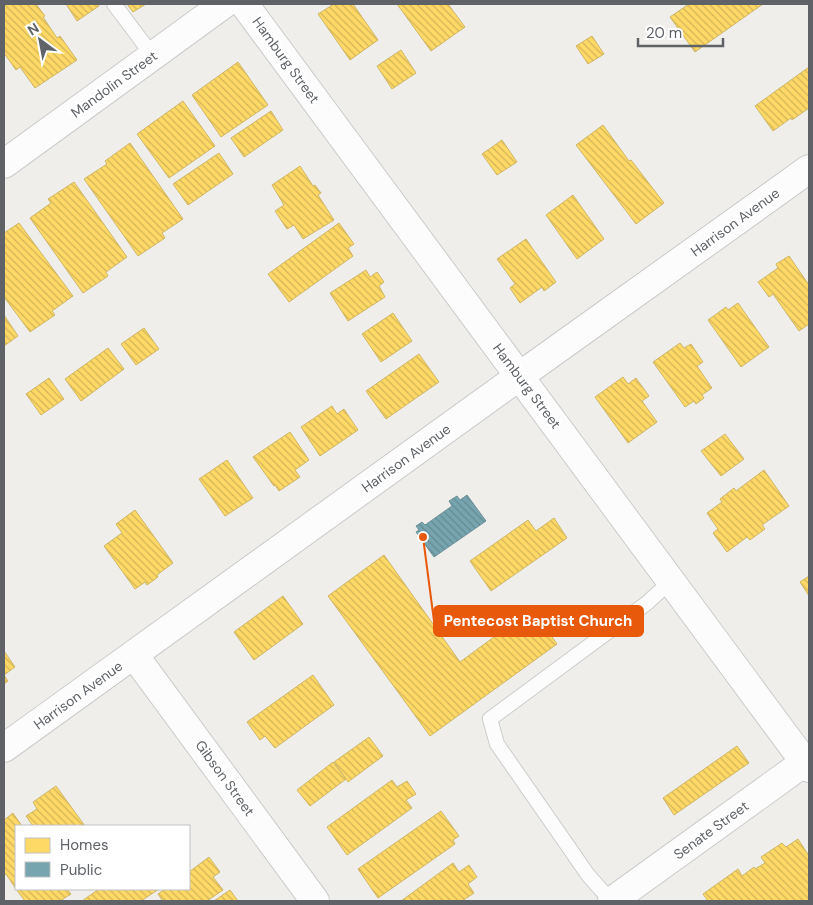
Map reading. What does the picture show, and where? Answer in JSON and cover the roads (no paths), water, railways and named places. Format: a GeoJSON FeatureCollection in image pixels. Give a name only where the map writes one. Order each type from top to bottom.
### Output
{"type":"FeatureCollection","features":[{"type":"Feature","properties":{"kind":"street","name":"Mandolin Street"},"geometry":{"type":"LineString","coordinates":[[4,164],[224,4]]}},
{"type":"Feature","properties":{"kind":"street","name":"Hamburg Street"},"geometry":{"type":"LineString","coordinates":[[244,4],[808,763]]}},
{"type":"Feature","properties":{"kind":"street","name":"Harrison Avenue"},"geometry":{"type":"LineString","coordinates":[[4,748],[809,169]]}},
{"type":"Feature","properties":{"kind":"street","name":"Gibson Street"},"geometry":{"type":"LineString","coordinates":[[134,655],[315,901]]}},
{"type":"Feature","properties":{"kind":"street","name":"Senate Street"},"geometry":{"type":"LineString","coordinates":[[612,901],[808,763]]}},
{"type":"Feature","properties":{"kind":"lane"},"geometry":{"type":"LineString","coordinates":[[114,4],[152,56]]}},
{"type":"Feature","properties":{"kind":"lane"},"geometry":{"type":"LineString","coordinates":[[612,901],[588,875],[497,744],[490,719],[647,603],[671,581]]}},
{"type":"Feature","properties":{"kind":"place","name":"Pentecost Baptist Church"},"geometry":{"type":"Point","coordinates":[423,537]}}]}
